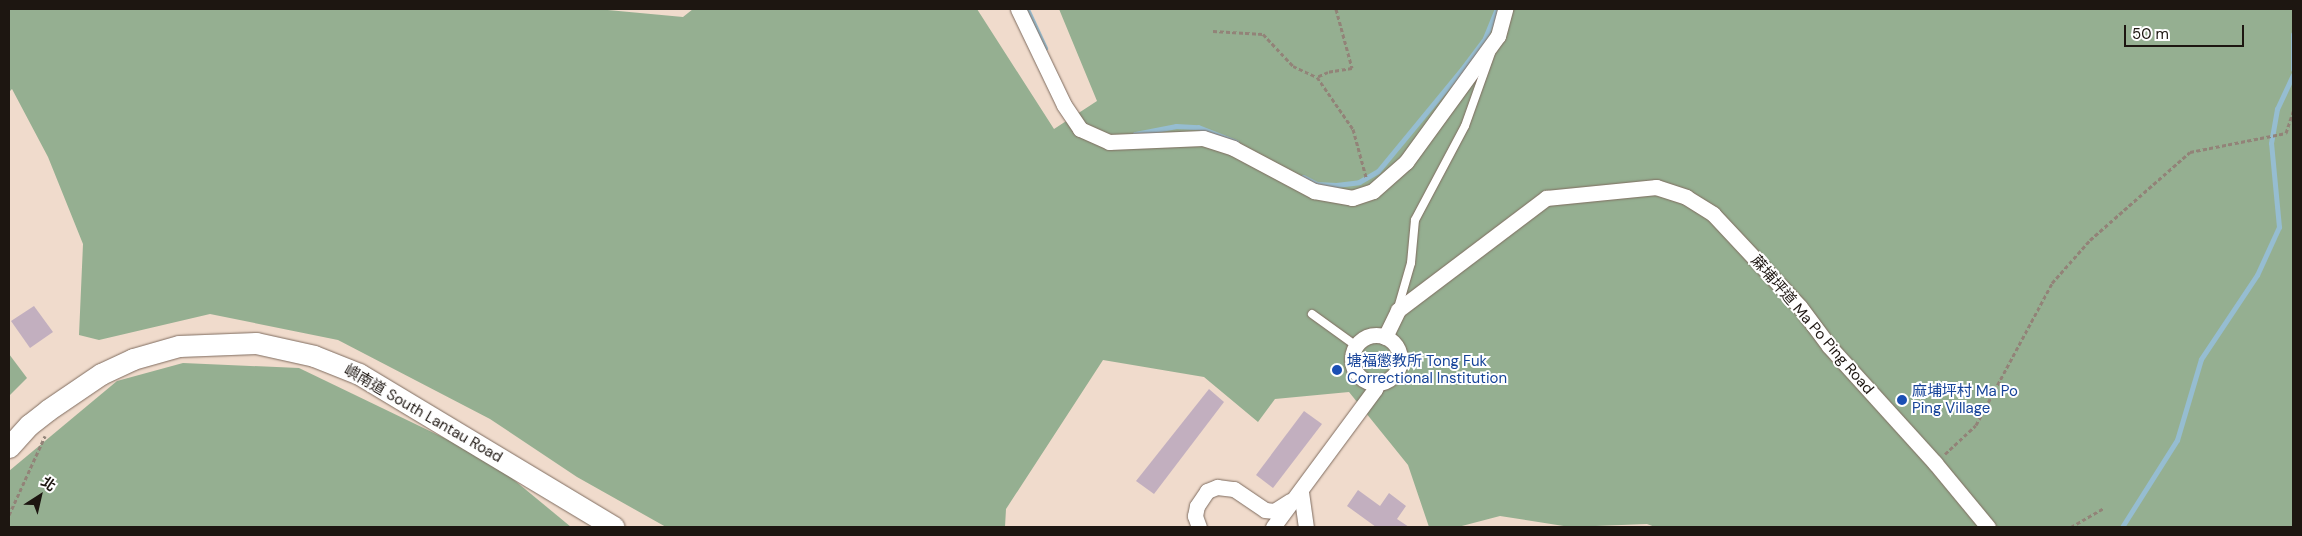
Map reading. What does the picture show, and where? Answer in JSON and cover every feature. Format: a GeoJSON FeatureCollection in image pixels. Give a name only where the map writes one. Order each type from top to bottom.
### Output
{"type":"FeatureCollection","features":[{"type":"Feature","properties":{"kind":"main road","name":"嶼南道 South Lantau Road"},"geometry":{"type":"LineString","coordinates":[[9,447],[29,425],[48,410],[102,374],[148,353],[218,342],[275,346],[314,356],[359,374],[614,527]]}},
{"type":"Feature","properties":{"kind":"street"},"geometry":{"type":"LineString","coordinates":[[1018,9],[1064,105],[1080,129],[1109,142],[1203,138],[1233,148],[1314,192],[1352,198],[1373,191],[1406,162],[1498,36],[1505,9]]}},
{"type":"Feature","properties":{"kind":"street","name":"蔴埔坪道 Ma Po Ping Road"},"geometry":{"type":"LineString","coordinates":[[1385,337],[1398,310],[1546,198],[1656,187],[1686,197],[1714,214],[1800,307],[1829,346],[1935,464],[1988,527]]}},
{"type":"Feature","properties":{"kind":"street"},"geometry":{"type":"LineString","coordinates":[[1368,336],[1385,337],[1399,353],[1398,368],[1389,379],[1374,383],[1361,378],[1353,366],[1356,345],[1368,336]]}},
{"type":"Feature","properties":{"kind":"street"},"geometry":{"type":"LineString","coordinates":[[1273,527],[1301,492],[1375,389],[1374,383]]}},
{"type":"Feature","properties":{"kind":"street"},"geometry":{"type":"LineString","coordinates":[[1200,527],[1195,516],[1197,506],[1207,491],[1217,488],[1234,489],[1265,510],[1274,511],[1301,492]]}},
{"type":"Feature","properties":{"kind":"street"},"geometry":{"type":"LineString","coordinates":[[1301,492],[1306,527]]}},
{"type":"Feature","properties":{"kind":"lane"},"geometry":{"type":"LineString","coordinates":[[1398,310],[1411,263],[1415,220],[1465,126],[1498,36]]}},
{"type":"Feature","properties":{"kind":"lane"},"geometry":{"type":"LineString","coordinates":[[1312,314],[1356,345]]}},
{"type":"Feature","properties":{"kind":"path"},"geometry":{"type":"LineString","coordinates":[[1316,78],[1328,72],[1352,68],[1336,9]]}},
{"type":"Feature","properties":{"kind":"path"},"geometry":{"type":"LineString","coordinates":[[1213,31],[1263,34],[1293,66],[1316,78],[1353,129],[1363,170]]}},
{"type":"Feature","properties":{"kind":"path"},"geometry":{"type":"LineString","coordinates":[[1935,464],[1976,425],[2052,283],[2090,240],[2190,152],[2286,133],[2293,111]]}},
{"type":"Feature","properties":{"kind":"path"},"geometry":{"type":"LineString","coordinates":[[9,515],[50,424],[48,410]]}},
{"type":"Feature","properties":{"kind":"path"},"geometry":{"type":"LineString","coordinates":[[2071,527],[2104,508]]}},
{"type":"Feature","properties":{"kind":"green space"},"geometry":{"type":"Polygon","coordinates":[[[9,9],[597,9],[683,17],[693,9],[977,9],[1054,129],[1097,101],[1059,9],[2293,9],[2293,527],[1655,527],[1647,524],[1570,527],[1500,516],[1458,527],[1429,527],[1408,465],[1349,392],[1275,399],[1258,422],[1204,377],[1103,360],[1006,509],[1005,527],[666,527],[577,477],[490,419],[338,340],[210,314],[99,340],[79,335],[83,244],[48,157],[12,89],[9,92],[9,9]]]}},
{"type":"Feature","properties":{"kind":"green space"},"geometry":{"type":"Polygon","coordinates":[[[9,354],[27,378],[9,396],[9,354]]]}},
{"type":"Feature","properties":{"kind":"green space"},"geometry":{"type":"Polygon","coordinates":[[[183,363],[299,368],[490,460],[571,527],[9,527],[9,471],[117,381],[183,363]]]}},
{"type":"Feature","properties":{"kind":"building"},"geometry":{"type":"Polygon","coordinates":[[[34,306],[53,332],[30,348],[11,321],[34,306]]]}},
{"type":"Feature","properties":{"kind":"building"},"geometry":{"type":"Polygon","coordinates":[[[1209,389],[1224,402],[1154,494],[1136,481],[1209,389]]]}},
{"type":"Feature","properties":{"kind":"building"},"geometry":{"type":"Polygon","coordinates":[[[1304,411],[1322,424],[1273,488],[1256,475],[1304,411]]]}},
{"type":"Feature","properties":{"kind":"building"},"geometry":{"type":"Polygon","coordinates":[[[1358,490],[1380,506],[1389,493],[1406,506],[1397,519],[1409,527],[1376,527],[1347,506],[1358,490]]]}},
{"type":"Feature","properties":{"kind":"waterway"},"geometry":{"type":"LineString","coordinates":[[1027,9],[1045,48]]}},
{"type":"Feature","properties":{"kind":"waterway"},"geometry":{"type":"LineString","coordinates":[[1303,177],[1317,184],[1336,185],[1359,182],[1378,171],[1462,69],[1485,38],[1497,9]]}},
{"type":"Feature","properties":{"kind":"waterway"},"geometry":{"type":"LineString","coordinates":[[2293,34],[2293,69]]}},
{"type":"Feature","properties":{"kind":"waterway"},"geometry":{"type":"LineString","coordinates":[[2122,527],[2177,440],[2201,359],[2257,275],[2279,227],[2271,143],[2277,109],[2293,75]]}},
{"type":"Feature","properties":{"kind":"waterway"},"geometry":{"type":"LineString","coordinates":[[1135,134],[1176,126],[1198,127],[1236,142]]}},
{"type":"Feature","properties":{"kind":"place","name":"塘福懲教所 Tong Fuk Correctional Institution"},"geometry":{"type":"Point","coordinates":[1337,370]}},
{"type":"Feature","properties":{"kind":"place","name":"麻埔坪村 Ma Po Ping Village"},"geometry":{"type":"Point","coordinates":[1902,400]}}]}
